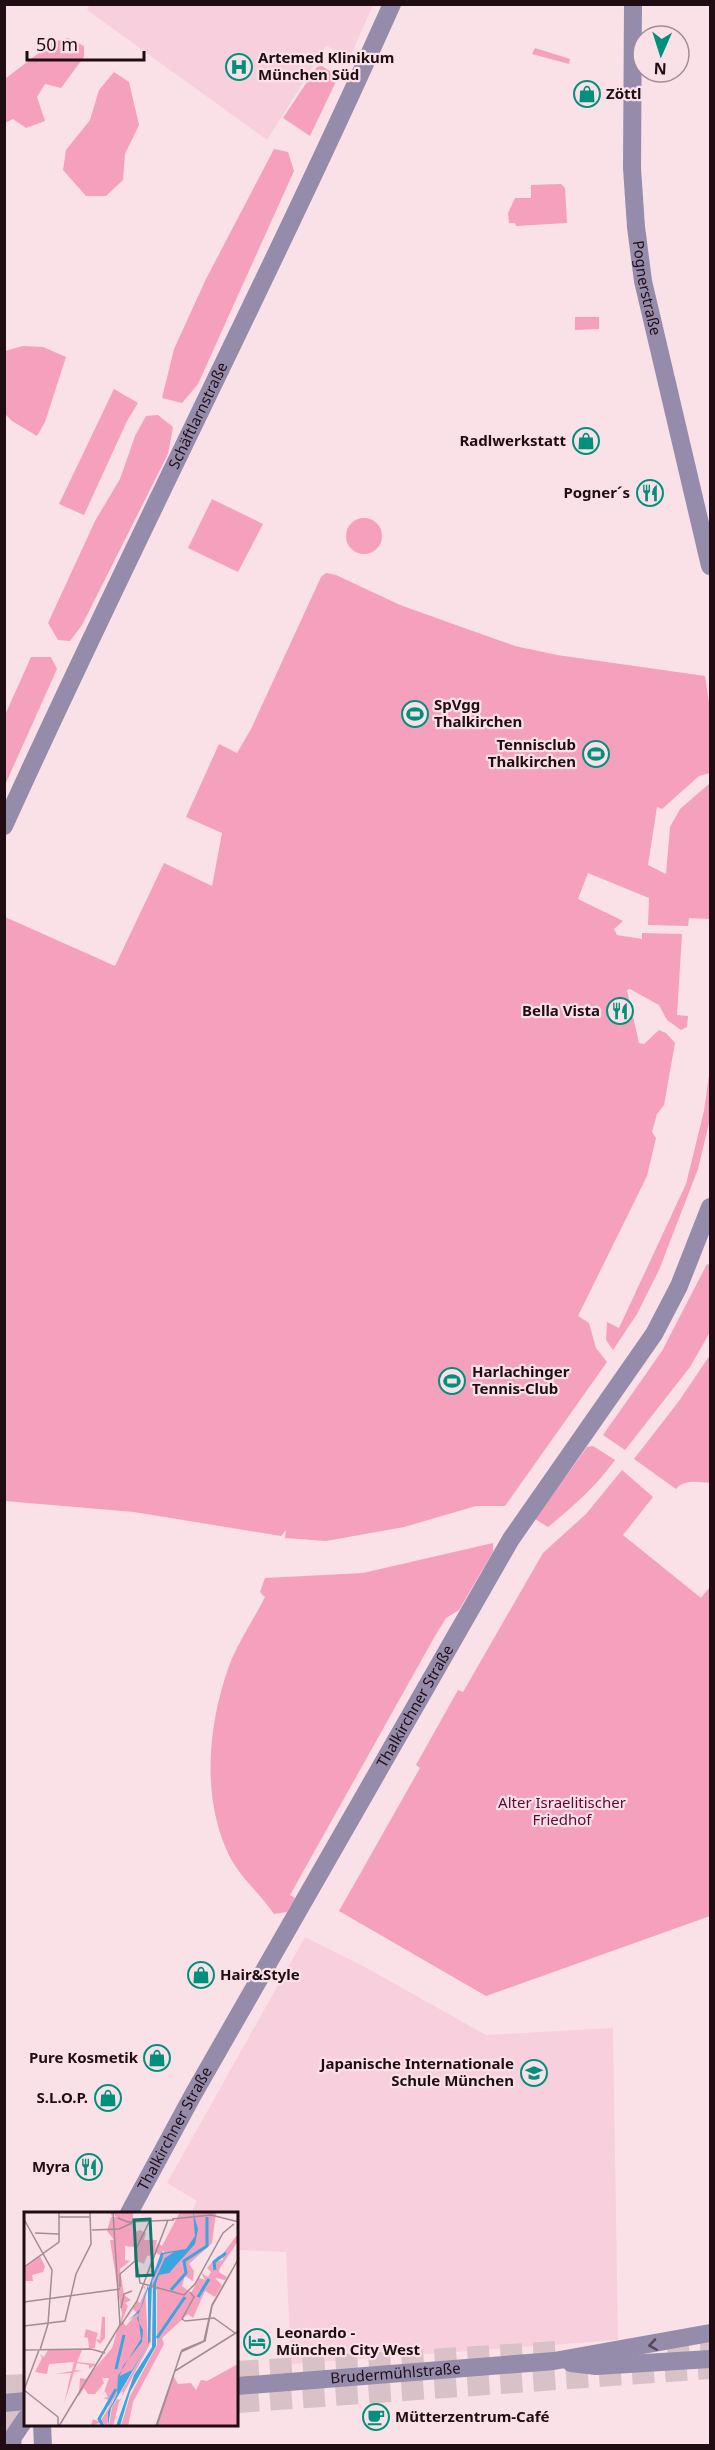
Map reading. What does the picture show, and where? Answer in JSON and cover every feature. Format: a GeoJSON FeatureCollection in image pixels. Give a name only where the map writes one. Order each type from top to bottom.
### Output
{"type":"FeatureCollection","features":[{"type":"Feature","properties":{"kind":"street","name":"Schäftlarnstraße"},"geometry":{"type":"LineString","coordinates":[[4,826],[79,662],[199,416],[392,4]]}},
{"type":"Feature","properties":{"kind":"street","name":"Pognerstraße"},"geometry":{"type":"LineString","coordinates":[[633,4],[633,168],[640,259],[711,566]]}},
{"type":"Feature","properties":{"kind":"street","name":"Thalkirchner Straße"},"geometry":{"type":"LineString","coordinates":[[130,2212],[200,2083],[512,1539],[654,1334],[691,1258],[711,1207]]}},
{"type":"Feature","properties":{"kind":"street","name":"Brudermühlstraße"},"geometry":{"type":"LineString","coordinates":[[238,2386],[554,2361],[711,2333]]}},
{"type":"Feature","properties":{"kind":"street","name":"Brudermühlstraße"},"geometry":{"type":"LineString","coordinates":[[554,2361],[596,2366],[711,2359]]}},
{"type":"Feature","properties":{"kind":"street"},"geometry":{"type":"LineString","coordinates":[[4,2403],[24,2401]]}},
{"type":"Feature","properties":{"kind":"street"},"geometry":{"type":"LineString","coordinates":[[12,2445],[14,2437],[24,2421]]}},
{"type":"Feature","properties":{"kind":"street"},"geometry":{"type":"LineString","coordinates":[[42,2426],[43,2445]]}},
{"type":"Feature","properties":{"kind":"shaded area","name":"Artemed Klinikum München Süd"},"geometry":{"type":"Polygon","coordinates":[[[90,4],[373,5],[350,57],[326,46],[267,140],[87,10],[90,4]]]}},
{"type":"Feature","properties":{"kind":"shaded area"},"geometry":{"type":"Polygon","coordinates":[[[305,1937],[363,1966],[486,2035],[613,2028],[618,2340],[291,2364],[286,2252],[238,2250],[238,2212],[192,2212],[197,2201],[167,2183],[305,1937]]]}},
{"type":"Feature","properties":{"kind":"green space"},"geometry":{"type":"Polygon","coordinates":[[[68,38],[84,46],[84,57],[61,88],[45,84],[37,97],[45,121],[26,128],[13,119],[5,123],[5,79],[53,42],[68,38]]]}},
{"type":"Feature","properties":{"kind":"green space"},"geometry":{"type":"Polygon","coordinates":[[[535,48],[570,59],[569,64],[532,54],[535,48]]]}},
{"type":"Feature","properties":{"kind":"green space"},"geometry":{"type":"Polygon","coordinates":[[[322,66],[338,77],[310,136],[283,118],[317,67],[322,66]]]}},
{"type":"Feature","properties":{"kind":"green space"},"geometry":{"type":"Polygon","coordinates":[[[114,72],[129,82],[139,125],[125,154],[123,180],[106,196],[86,196],[63,170],[66,150],[90,120],[99,90],[114,72]]]}},
{"type":"Feature","properties":{"kind":"green space"},"geometry":{"type":"Polygon","coordinates":[[[274,149],[288,152],[294,171],[198,384],[182,403],[162,398],[174,349],[206,279],[274,149]]]}},
{"type":"Feature","properties":{"kind":"green space"},"geometry":{"type":"Polygon","coordinates":[[[561,184],[565,188],[567,223],[516,226],[515,223],[509,223],[508,213],[515,198],[531,198],[531,185],[561,184]]]}},
{"type":"Feature","properties":{"kind":"green space"},"geometry":{"type":"Polygon","coordinates":[[[575,317],[599,317],[599,329],[575,330],[575,317]]]}},
{"type":"Feature","properties":{"kind":"green space"},"geometry":{"type":"Polygon","coordinates":[[[23,346],[43,347],[66,357],[45,422],[37,436],[12,421],[5,414],[5,351],[23,346]]]}},
{"type":"Feature","properties":{"kind":"green space"},"geometry":{"type":"Polygon","coordinates":[[[114,389],[138,403],[127,421],[84,515],[59,504],[114,389]]]}},
{"type":"Feature","properties":{"kind":"green space"},"geometry":{"type":"Polygon","coordinates":[[[158,415],[173,427],[168,454],[82,625],[70,641],[58,640],[48,623],[95,521],[120,479],[135,436],[146,416],[158,415]]]}},
{"type":"Feature","properties":{"kind":"green space"},"geometry":{"type":"Polygon","coordinates":[[[212,499],[263,524],[238,572],[188,548],[212,499]]]}},
{"type":"Feature","properties":{"kind":"green space"},"geometry":{"type":"Polygon","coordinates":[[[364,518],[376,524],[382,536],[376,548],[364,554],[352,548],[346,536],[352,524],[364,518]]]}},
{"type":"Feature","properties":{"kind":"green space"},"geometry":{"type":"Polygon","coordinates":[[[326,573],[336,575],[400,605],[515,646],[557,655],[705,676],[710,709],[710,773],[699,776],[662,809],[657,807],[648,865],[666,874],[670,827],[680,809],[710,783],[710,919],[689,918],[688,926],[648,925],[649,898],[588,873],[578,899],[623,921],[614,929],[617,935],[642,939],[642,933],[682,934],[677,1015],[688,1016],[687,1027],[681,1030],[667,1020],[659,1005],[630,989],[627,990],[639,1043],[644,1044],[659,1030],[666,1033],[675,1043],[664,1105],[657,1114],[652,1132],[656,1138],[647,1176],[578,1316],[589,1323],[596,1348],[607,1362],[505,1506],[476,1506],[404,1527],[326,1541],[285,1538],[286,1530],[281,1536],[134,1512],[5,1501],[5,917],[115,966],[164,863],[212,886],[222,833],[186,817],[219,744],[237,753],[251,729],[321,577],[326,573]]]}},
{"type":"Feature","properties":{"kind":"green space"},"geometry":{"type":"Polygon","coordinates":[[[31,657],[51,657],[57,669],[5,785],[5,715],[31,657]]]}},
{"type":"Feature","properties":{"kind":"green space"},"geometry":{"type":"Polygon","coordinates":[[[710,1068],[710,1119],[698,1169],[659,1270],[637,1314],[613,1350],[606,1340],[607,1322],[619,1328],[686,1184],[704,1111],[710,1068]]]}},
{"type":"Feature","properties":{"kind":"green space"},"geometry":{"type":"Polygon","coordinates":[[[707,1264],[710,1265],[710,1332],[690,1367],[625,1450],[603,1435],[662,1351],[707,1264]]]}},
{"type":"Feature","properties":{"kind":"green space"},"geometry":{"type":"Polygon","coordinates":[[[710,1355],[710,1483],[687,1482],[676,1489],[634,1459],[679,1401],[710,1355]]]}},
{"type":"Feature","properties":{"kind":"green space"},"geometry":{"type":"Polygon","coordinates":[[[593,1446],[615,1460],[584,1495],[548,1527],[535,1519],[587,1447],[593,1446]]]}},
{"type":"Feature","properties":{"kind":"green space","name":"Alter Israelitischer Friedhof"},"geometry":{"type":"Polygon","coordinates":[[[622,1470],[653,1497],[623,1535],[701,1598],[710,1587],[710,1916],[486,1996],[339,1911],[420,1768],[416,1765],[458,1690],[463,1692],[543,1553],[586,1514],[622,1470]]]}},
{"type":"Feature","properties":{"kind":"green space"},"geometry":{"type":"Polygon","coordinates":[[[493,1543],[493,1552],[459,1610],[446,1618],[435,1636],[290,1895],[295,1898],[287,1912],[274,1914],[229,1855],[220,1833],[211,1785],[212,1736],[222,1689],[241,1639],[265,1597],[260,1592],[265,1578],[363,1573],[493,1543]]]}},
{"type":"Feature","properties":{"kind":"tunnel"},"geometry":{"type":"LineString","coordinates":[[667,2346],[710,2343]]}},
{"type":"Feature","properties":{"kind":"tunnel"},"geometry":{"type":"LineString","coordinates":[[238,2372],[556,2352]]}},
{"type":"Feature","properties":{"kind":"tunnel"},"geometry":{"type":"LineString","coordinates":[[238,2402],[710,2368]]}},
{"type":"Feature","properties":{"kind":"tunnel"},"geometry":{"type":"LineString","coordinates":[[4,2386],[24,2385]]}},
{"type":"Feature","properties":{"kind":"tunnel"},"geometry":{"type":"LineString","coordinates":[[4,2420],[24,2418]]}},
{"type":"Feature","properties":{"kind":"place","name":"Artemed Klinikum München Süd"},"geometry":{"type":"Point","coordinates":[239,67]}},
{"type":"Feature","properties":{"kind":"place","name":"Zöttl"},"geometry":{"type":"Point","coordinates":[587,94]}},
{"type":"Feature","properties":{"kind":"place","name":"Radlwerkstatt"},"geometry":{"type":"Point","coordinates":[586,441]}},
{"type":"Feature","properties":{"kind":"place","name":"Pogner´s"},"geometry":{"type":"Point","coordinates":[650,493]}},
{"type":"Feature","properties":{"kind":"place","name":"SpVgg Thalkirchen"},"geometry":{"type":"Point","coordinates":[415,714]}},
{"type":"Feature","properties":{"kind":"place","name":"Tennisclub Thalkirchen"},"geometry":{"type":"Point","coordinates":[596,754]}},
{"type":"Feature","properties":{"kind":"place","name":"Bella Vista"},"geometry":{"type":"Point","coordinates":[620,1011]}},
{"type":"Feature","properties":{"kind":"place","name":"Harlachinger Tennis-Club"},"geometry":{"type":"Point","coordinates":[452,1381]}},
{"type":"Feature","properties":{"kind":"place","name":"Hair&Style"},"geometry":{"type":"Point","coordinates":[201,1975]}},
{"type":"Feature","properties":{"kind":"place","name":"Pure Kosmetik"},"geometry":{"type":"Point","coordinates":[157,2058]}},
{"type":"Feature","properties":{"kind":"place","name":"Japanische Internationale Schule München"},"geometry":{"type":"Point","coordinates":[534,2073]}},
{"type":"Feature","properties":{"kind":"place","name":"S.L.O.P."},"geometry":{"type":"Point","coordinates":[108,2098]}},
{"type":"Feature","properties":{"kind":"place","name":"Myra"},"geometry":{"type":"Point","coordinates":[89,2167]}},
{"type":"Feature","properties":{"kind":"place","name":"Leonardo - München City West"},"geometry":{"type":"Point","coordinates":[257,2342]}},
{"type":"Feature","properties":{"kind":"place","name":"Mütterzentrum-Café"},"geometry":{"type":"Point","coordinates":[376,2417]}}]}
